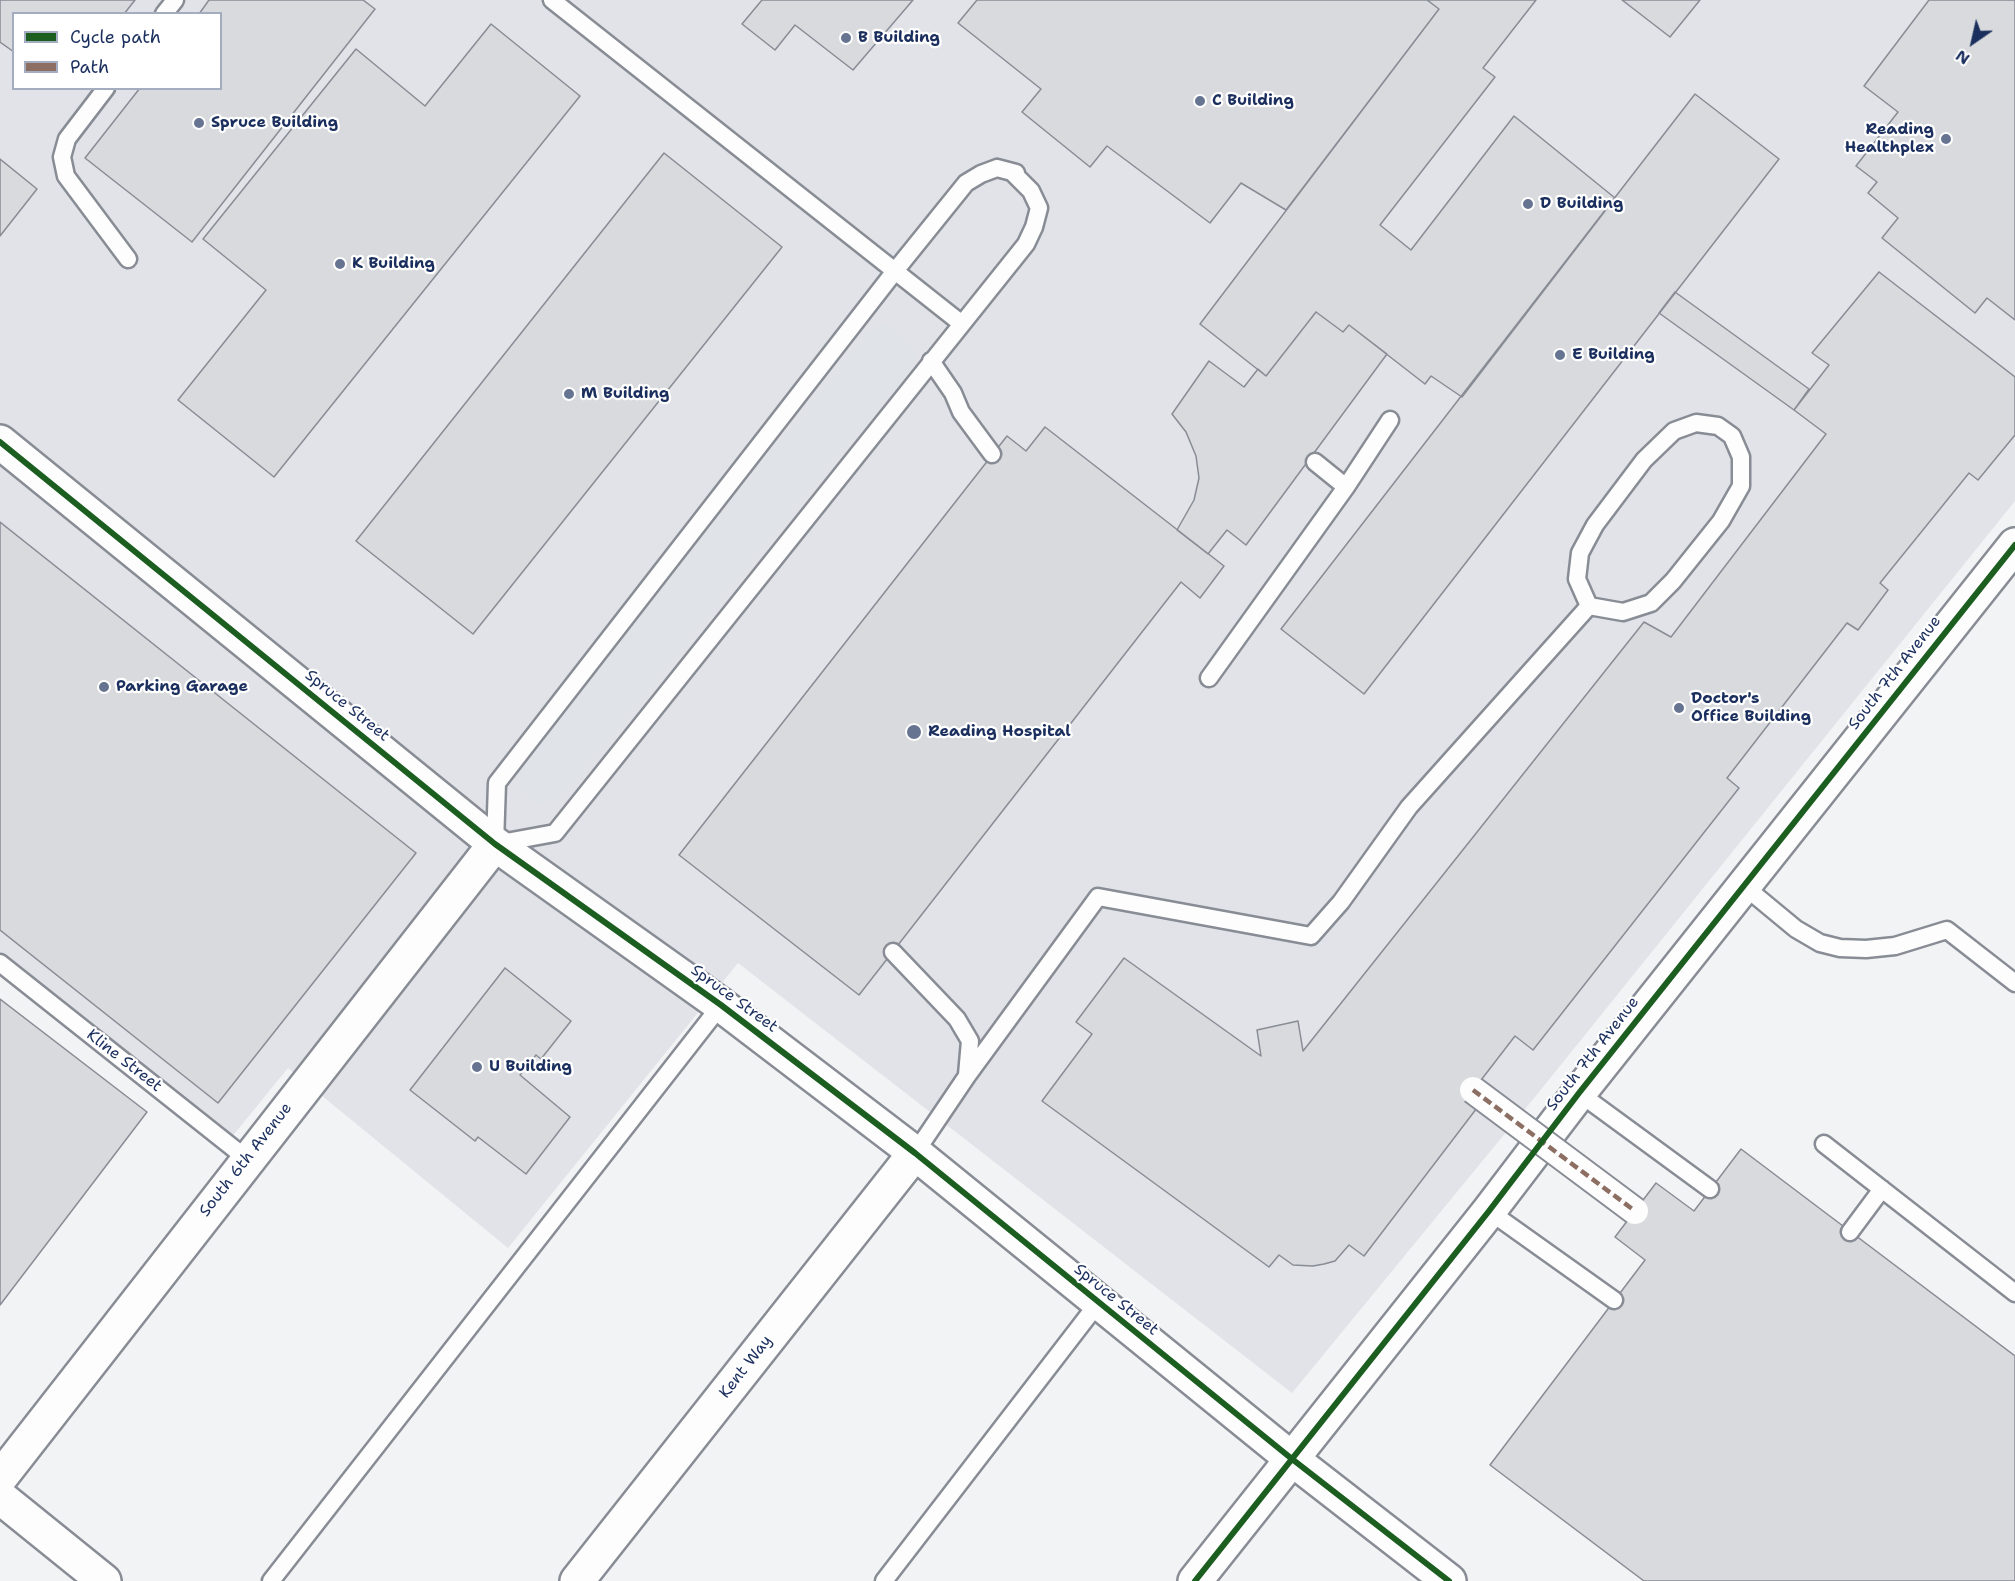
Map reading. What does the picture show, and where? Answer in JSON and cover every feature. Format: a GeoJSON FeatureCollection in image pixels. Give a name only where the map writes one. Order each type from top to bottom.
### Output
{"type":"FeatureCollection","features":[{"type":"Feature","properties":{"kind":"street","name":"Spruce Street"},"geometry":{"type":"LineString","coordinates":[[0,442],[495,844],[721,1005],[915,1153],[1292,1459],[1449,1581]]}},
{"type":"Feature","properties":{"kind":"street","name":"South 7th Avenue"},"geometry":{"type":"LineString","coordinates":[[1195,1581],[1489,1211],[1578,1094],[2015,545]]}},
{"type":"Feature","properties":{"kind":"street","name":"South 6th Avenue"},"geometry":{"type":"LineString","coordinates":[[0,1478],[495,844]]}},
{"type":"Feature","properties":{"kind":"street"},"geometry":{"type":"LineString","coordinates":[[1473,1090],[1635,1211]]}},
{"type":"Feature","properties":{"kind":"street","name":"Kent Way"},"geometry":{"type":"LineString","coordinates":[[578,1581],[915,1153]]}},
{"type":"Feature","properties":{"kind":"street"},"geometry":{"type":"LineString","coordinates":[[0,1497],[104,1581]]}},
{"type":"Feature","properties":{"kind":"lane"},"geometry":{"type":"LineString","coordinates":[[166,12],[175,0]]}},
{"type":"Feature","properties":{"kind":"lane"},"geometry":{"type":"LineString","coordinates":[[552,0],[962,324]]}},
{"type":"Feature","properties":{"kind":"lane"},"geometry":{"type":"LineString","coordinates":[[104,90],[67,139],[62,157],[66,176],[128,259]]}},
{"type":"Feature","properties":{"kind":"lane"},"geometry":{"type":"LineString","coordinates":[[997,168],[1016,173],[1014,174],[1031,191],[1039,208],[1034,227],[1026,244],[962,324],[555,833],[495,844],[497,783],[966,183],[997,168]]}},
{"type":"Feature","properties":{"kind":"lane"},"geometry":{"type":"LineString","coordinates":[[931,361],[953,393],[961,412],[992,454]]}},
{"type":"Feature","properties":{"kind":"lane"},"geometry":{"type":"LineString","coordinates":[[1209,678],[1346,488],[1390,420]]}},
{"type":"Feature","properties":{"kind":"lane"},"geometry":{"type":"LineString","coordinates":[[1696,423],[1718,426],[1732,436],[1741,458],[1741,486],[1721,521],[1673,581],[1651,603],[1623,612],[1589,606],[1577,579],[1580,553],[1595,525],[1644,460],[1674,431],[1696,423]]}},
{"type":"Feature","properties":{"kind":"lane"},"geometry":{"type":"LineString","coordinates":[[1316,462],[1346,488]]}},
{"type":"Feature","properties":{"kind":"lane"},"geometry":{"type":"LineString","coordinates":[[915,1153],[967,1076],[1098,897],[1311,936],[1341,902],[1409,807],[1589,606]]}},
{"type":"Feature","properties":{"kind":"lane"},"geometry":{"type":"LineString","coordinates":[[1744,886],[1796,929],[1820,943],[1840,948],[1866,949],[1895,946],[1947,930],[2015,983]]}},
{"type":"Feature","properties":{"kind":"lane"},"geometry":{"type":"LineString","coordinates":[[893,952],[957,1019],[970,1041],[967,1076]]}},
{"type":"Feature","properties":{"kind":"lane","name":"Kline Street"},"geometry":{"type":"LineString","coordinates":[[0,963],[247,1159]]}},
{"type":"Feature","properties":{"kind":"lane"},"geometry":{"type":"LineString","coordinates":[[271,1581],[721,1005]]}},
{"type":"Feature","properties":{"kind":"lane"},"geometry":{"type":"LineString","coordinates":[[1578,1094],[1710,1189]]}},
{"type":"Feature","properties":{"kind":"lane"},"geometry":{"type":"LineString","coordinates":[[1824,1144],[2015,1293]]}},
{"type":"Feature","properties":{"kind":"lane"},"geometry":{"type":"LineString","coordinates":[[1850,1232],[1882,1189]]}},
{"type":"Feature","properties":{"kind":"lane"},"geometry":{"type":"LineString","coordinates":[[1489,1211],[1614,1300]]}},
{"type":"Feature","properties":{"kind":"lane"},"geometry":{"type":"LineString","coordinates":[[885,1581],[1098,1303]]}},
{"type":"Feature","properties":{"kind":"shaded area","name":"Reading Hospital"},"geometry":{"type":"Polygon","coordinates":[[[0,0],[2015,0],[2015,501],[1539,1092],[1292,1393],[738,963],[508,1248],[288,1068],[226,1144],[0,962],[0,0]]]}},
{"type":"Feature","properties":{"kind":"shaded area"},"geometry":{"type":"Polygon","coordinates":[[[883,324],[902,331],[917,353],[908,371],[581,776],[552,806],[540,805],[526,796],[520,787],[521,772],[537,749],[864,334],[883,324]]]}},
{"type":"Feature","properties":{"kind":"building"},"geometry":{"type":"Polygon","coordinates":[[[0,0],[135,0],[126,12],[12,12],[12,51],[0,42],[0,0]]]}},
{"type":"Feature","properties":{"kind":"building","name":"Spruce Building"},"geometry":{"type":"Polygon","coordinates":[[[209,0],[363,0],[375,9],[192,242],[85,158],[138,90],[222,90],[222,12],[200,12],[209,0]]]}},
{"type":"Feature","properties":{"kind":"building","name":"B Building"},"geometry":{"type":"Polygon","coordinates":[[[762,0],[913,0],[853,70],[795,25],[775,50],[742,24],[762,0]]]}},
{"type":"Feature","properties":{"kind":"building","name":"C Building"},"geometry":{"type":"Polygon","coordinates":[[[977,0],[1427,0],[1439,9],[1286,210],[1241,183],[1210,223],[1107,146],[1090,167],[1022,112],[1041,89],[958,23],[977,0]]]}},
{"type":"Feature","properties":{"kind":"building","name":"D Building"},"geometry":{"type":"Polygon","coordinates":[[[1427,0],[1536,0],[1483,68],[1495,77],[1380,225],[1411,250],[1514,116],[1615,198],[1462,397],[1431,376],[1425,384],[1349,325],[1343,332],[1316,312],[1266,376],[1200,324],[1439,9],[1427,0]]]}},
{"type":"Feature","properties":{"kind":"building"},"geometry":{"type":"Polygon","coordinates":[[[1622,0],[1700,0],[1670,37],[1622,0]]]}},
{"type":"Feature","properties":{"kind":"building","name":"Reading Healthplex"},"geometry":{"type":"Polygon","coordinates":[[[1929,0],[2015,0],[2015,320],[1987,298],[1975,313],[1882,238],[1898,218],[1868,193],[1877,182],[1856,166],[1898,112],[1864,86],[1929,0]]]}},
{"type":"Feature","properties":{"kind":"building","name":"K Building"},"geometry":{"type":"Polygon","coordinates":[[[491,24],[580,96],[274,477],[178,400],[266,290],[203,239],[356,49],[425,106],[491,24]]]}},
{"type":"Feature","properties":{"kind":"building","name":"E Building"},"geometry":{"type":"Polygon","coordinates":[[[1695,94],[1779,159],[1364,694],[1281,629],[1695,94]]]}},
{"type":"Feature","properties":{"kind":"building","name":"M Building"},"geometry":{"type":"Polygon","coordinates":[[[664,153],[782,247],[473,634],[356,541],[664,153]]]}},
{"type":"Feature","properties":{"kind":"building"},"geometry":{"type":"Polygon","coordinates":[[[0,159],[37,189],[0,236],[0,159]]]}},
{"type":"Feature","properties":{"kind":"building","name":"Doctor's Office Building"},"geometry":{"type":"Polygon","coordinates":[[[1879,272],[2015,377],[2015,435],[1978,480],[1969,473],[1880,583],[1888,590],[1858,630],[1847,623],[1727,778],[1739,788],[1533,1050],[1515,1036],[1468,1097],[1480,1104],[1364,1256],[1349,1245],[1335,1261],[1313,1266],[1293,1265],[1279,1255],[1269,1267],[1042,1101],[1092,1034],[1076,1022],[1124,958],[1261,1056],[1257,1030],[1298,1021],[1303,1051],[1644,622],[1671,637],[1826,434],[1794,410],[1829,365],[1812,353],[1879,272]]]}},
{"type":"Feature","properties":{"kind":"building"},"geometry":{"type":"Polygon","coordinates":[[[1675,292],[1809,389],[1794,410],[1659,313],[1675,292]]]}},
{"type":"Feature","properties":{"kind":"building"},"geometry":{"type":"Polygon","coordinates":[[[1316,312],[1343,332],[1349,325],[1387,354],[1246,545],[1227,530],[1208,554],[1177,530],[1194,500],[1199,478],[1196,456],[1186,432],[1172,414],[1209,361],[1244,387],[1258,369],[1266,376],[1316,312]]]}},
{"type":"Feature","properties":{"kind":"building"},"geometry":{"type":"Polygon","coordinates":[[[1045,427],[1224,566],[1200,598],[1181,582],[859,995],[679,855],[1007,436],[1026,451],[1045,427]]]}},
{"type":"Feature","properties":{"kind":"building","name":"Parking Garage"},"geometry":{"type":"Polygon","coordinates":[[[0,522],[416,853],[218,1103],[0,930],[0,522]]]}},
{"type":"Feature","properties":{"kind":"building","name":"U Building"},"geometry":{"type":"Polygon","coordinates":[[[505,968],[571,1021],[541,1059],[536,1055],[520,1075],[570,1117],[526,1174],[478,1137],[475,1141],[410,1090],[505,968]]]}},
{"type":"Feature","properties":{"kind":"building"},"geometry":{"type":"Polygon","coordinates":[[[0,999],[147,1112],[0,1305],[0,999]]]}},
{"type":"Feature","properties":{"kind":"building"},"geometry":{"type":"Polygon","coordinates":[[[1741,1149],[2015,1356],[2015,1581],[1644,1581],[1490,1465],[1645,1260],[1615,1237],[1656,1183],[1694,1211],[1741,1149]]]}},
{"type":"Feature","properties":{"kind":"marked path"},"geometry":{"type":"LineString","coordinates":[[1473,1090],[1635,1211]]}},
{"type":"Feature","properties":{"kind":"cycle path"},"geometry":{"type":"LineString","coordinates":[[0,442],[495,844],[721,1005],[915,1153],[1292,1459],[1449,1581]]}},
{"type":"Feature","properties":{"kind":"cycle path"},"geometry":{"type":"LineString","coordinates":[[1195,1581],[2015,545]]}},
{"type":"Feature","properties":{"kind":"place","name":"B Building"},"geometry":{"type":"Point","coordinates":[846,38]}},
{"type":"Feature","properties":{"kind":"place","name":"C Building"},"geometry":{"type":"Point","coordinates":[1200,101]}},
{"type":"Feature","properties":{"kind":"place","name":"Spruce Building"},"geometry":{"type":"Point","coordinates":[199,123]}},
{"type":"Feature","properties":{"kind":"place","name":"Reading Healthplex"},"geometry":{"type":"Point","coordinates":[1946,139]}},
{"type":"Feature","properties":{"kind":"place","name":"D Building"},"geometry":{"type":"Point","coordinates":[1528,204]}},
{"type":"Feature","properties":{"kind":"place","name":"K Building"},"geometry":{"type":"Point","coordinates":[340,264]}},
{"type":"Feature","properties":{"kind":"place","name":"E Building"},"geometry":{"type":"Point","coordinates":[1560,355]}},
{"type":"Feature","properties":{"kind":"place","name":"M Building"},"geometry":{"type":"Point","coordinates":[569,394]}},
{"type":"Feature","properties":{"kind":"place","name":"Parking Garage"},"geometry":{"type":"Point","coordinates":[104,687]}},
{"type":"Feature","properties":{"kind":"place","name":"Doctor's Office Building"},"geometry":{"type":"Point","coordinates":[1679,708]}},
{"type":"Feature","properties":{"kind":"place","name":"Reading Hospital"},"geometry":{"type":"Point","coordinates":[914,732]}},
{"type":"Feature","properties":{"kind":"place","name":"U Building"},"geometry":{"type":"Point","coordinates":[477,1067]}}]}
